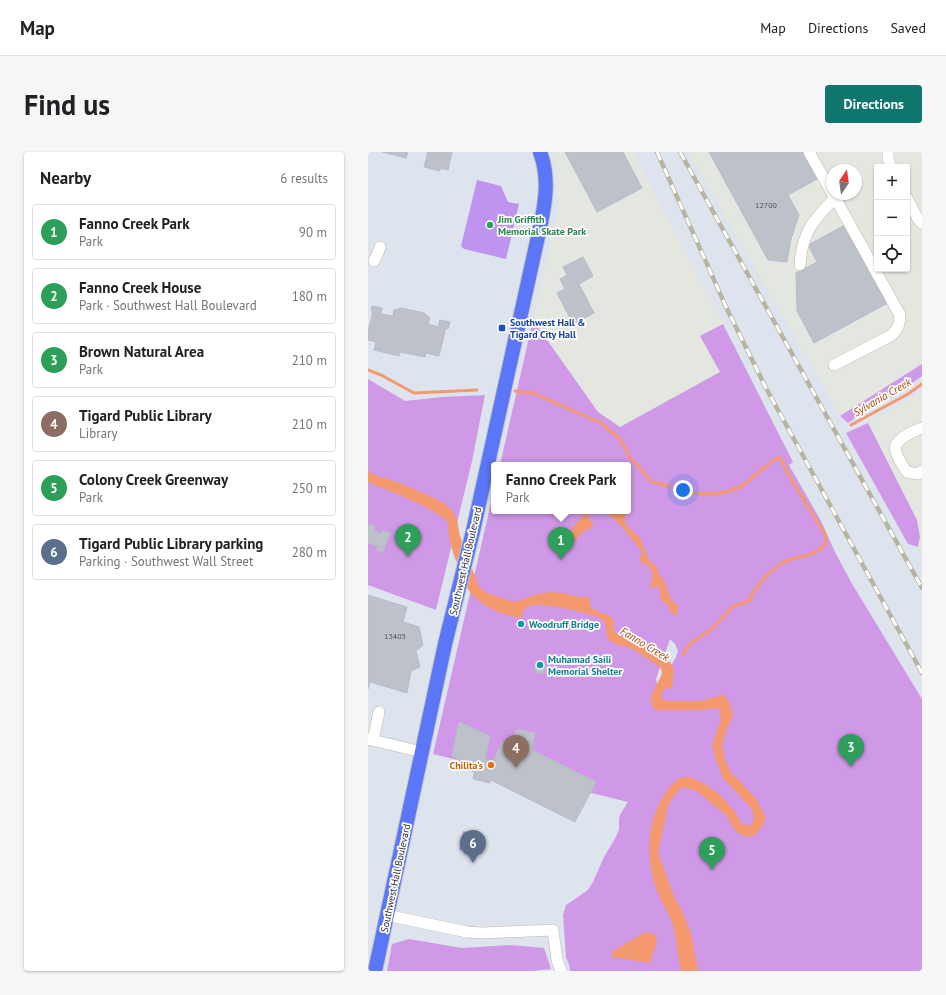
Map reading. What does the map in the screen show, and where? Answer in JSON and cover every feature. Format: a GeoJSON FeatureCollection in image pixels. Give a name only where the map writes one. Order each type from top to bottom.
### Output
{"type":"FeatureCollection","features":[{"type":"Feature","properties":{"kind":"main road","name":"Southwest Hall Boulevard"},"geometry":{"type":"LineString","coordinates":[[375,971],[445,644],[473,531],[545,204],[547,189],[546,173],[540,152]]}},
{"type":"Feature","properties":{"kind":"street"},"geometry":{"type":"LineString","coordinates":[[810,152],[826,182]]}},
{"type":"Feature","properties":{"kind":"street"},"geometry":{"type":"LineString","coordinates":[[888,152],[890,164]]}},
{"type":"Feature","properties":{"kind":"street"},"geometry":{"type":"LineString","coordinates":[[800,265],[801,249],[810,226],[829,200]]}},
{"type":"Feature","properties":{"kind":"street"},"geometry":{"type":"LineString","coordinates":[[834,364],[892,335],[897,330],[900,323],[900,315],[836,200]]}},
{"type":"Feature","properties":{"kind":"street"},"geometry":{"type":"LineString","coordinates":[[908,200],[918,219],[922,223]]}},
{"type":"Feature","properties":{"kind":"street"},"geometry":{"type":"LineString","coordinates":[[374,261],[380,247]]}},
{"type":"Feature","properties":{"kind":"street"},"geometry":{"type":"LineString","coordinates":[[922,428],[899,440],[895,451],[907,472],[918,474],[922,471]]}},
{"type":"Feature","properties":{"kind":"street"},"geometry":{"type":"LineString","coordinates":[[379,712],[370,739],[422,752]]}},
{"type":"Feature","properties":{"kind":"street"},"geometry":{"type":"LineString","coordinates":[[386,915],[467,932],[482,933],[553,930],[557,960],[561,971]]}},
{"type":"Feature","properties":{"kind":"shaded area"},"geometry":{"type":"Polygon","coordinates":[[[552,152],[633,152],[723,324],[701,336],[721,372],[620,427],[598,412],[533,320],[558,210],[557,164],[552,152]]]}},
{"type":"Feature","properties":{"kind":"shaded area"},"geometry":{"type":"Polygon","coordinates":[[[689,152],[922,152],[922,363],[840,416],[689,152]]]}},
{"type":"Feature","properties":{"kind":"shaded area","name":"Jim Griffith Memorial Skate Park"},"geometry":{"type":"Polygon","coordinates":[[[477,180],[501,186],[508,202],[519,204],[506,259],[464,249],[461,246],[477,180]]]}},
{"type":"Feature","properties":{"kind":"shaded area"},"geometry":{"type":"Polygon","coordinates":[[[533,320],[598,412],[620,427],[720,372],[700,336],[723,324],[793,462],[789,465],[821,521],[835,552],[851,582],[922,699],[922,971],[570,971],[566,958],[563,915],[566,905],[588,890],[593,882],[604,857],[616,837],[619,829],[619,818],[628,802],[433,754],[491,503],[491,514],[631,514],[631,462],[501,462],[533,320]],[[670,639],[656,679],[658,687],[675,659],[678,651],[675,644],[670,639]]]}},
{"type":"Feature","properties":{"kind":"shaded area"},"geometry":{"type":"Polygon","coordinates":[[[922,364],[922,376],[911,384],[895,387],[878,402],[848,423],[840,416],[922,364]]]}},
{"type":"Feature","properties":{"kind":"shaded area"},"geometry":{"type":"Polygon","coordinates":[[[368,379],[405,401],[442,397],[485,395],[472,461],[436,610],[368,585],[368,379]]]}},
{"type":"Feature","properties":{"kind":"shaded area"},"geometry":{"type":"Polygon","coordinates":[[[922,392],[922,554],[918,547],[920,537],[868,423],[922,392]]]}},
{"type":"Feature","properties":{"kind":"shaded area"},"geometry":{"type":"Polygon","coordinates":[[[868,423],[917,520],[920,537],[918,547],[908,544],[846,433],[868,423]]]}},
{"type":"Feature","properties":{"kind":"shaded area"},"geometry":{"type":"Polygon","coordinates":[[[368,471],[436,499],[446,505],[453,512],[457,520],[460,536],[479,587],[487,593],[513,602],[534,595],[550,592],[563,593],[579,597],[589,597],[591,608],[609,616],[614,620],[613,628],[617,634],[646,647],[670,662],[674,670],[672,688],[665,689],[662,692],[661,699],[671,701],[700,701],[724,695],[728,700],[733,716],[727,728],[722,745],[725,761],[732,775],[738,779],[756,799],[766,818],[761,828],[755,835],[747,837],[736,832],[726,815],[699,793],[682,787],[668,805],[658,853],[673,894],[691,933],[698,971],[681,971],[673,924],[658,893],[654,880],[649,853],[650,839],[652,825],[661,800],[669,788],[677,780],[683,777],[702,782],[716,792],[733,810],[742,824],[751,826],[754,818],[752,809],[723,778],[715,757],[712,745],[721,720],[719,709],[656,710],[652,706],[651,697],[662,674],[661,668],[636,651],[609,640],[605,623],[599,617],[568,609],[531,605],[523,610],[523,614],[520,618],[506,615],[479,601],[469,591],[457,564],[452,551],[448,523],[435,512],[424,506],[368,482],[368,471]]]}},
{"type":"Feature","properties":{"kind":"shaded area"},"geometry":{"type":"Polygon","coordinates":[[[582,514],[588,514],[589,520],[592,521],[593,525],[591,528],[581,533],[573,542],[566,542],[565,537],[567,534],[571,533],[572,529],[583,516],[582,514]]]}},
{"type":"Feature","properties":{"kind":"shaded area"},"geometry":{"type":"Polygon","coordinates":[[[608,514],[626,514],[625,522],[627,526],[640,538],[649,560],[657,567],[659,575],[664,580],[671,599],[679,607],[676,616],[670,611],[667,603],[661,600],[659,586],[651,588],[650,584],[653,575],[648,564],[641,562],[640,558],[642,553],[640,549],[623,528],[608,514]]]}},
{"type":"Feature","properties":{"kind":"shaded area"},"geometry":{"type":"Polygon","coordinates":[[[463,831],[482,834],[481,839],[484,846],[482,854],[459,850],[463,831]]]}},
{"type":"Feature","properties":{"kind":"shaded area"},"geometry":{"type":"Polygon","coordinates":[[[643,933],[653,933],[657,940],[650,963],[612,957],[612,952],[643,933]]]}},
{"type":"Feature","properties":{"kind":"shaded area"},"geometry":{"type":"Polygon","coordinates":[[[409,939],[462,948],[511,945],[544,948],[551,969],[532,971],[387,971],[392,944],[409,939]]]}},
{"type":"Feature","properties":{"kind":"building"},"geometry":{"type":"Polygon","coordinates":[[[382,152],[408,152],[406,158],[382,152]]]}},
{"type":"Feature","properties":{"kind":"building"},"geometry":{"type":"Polygon","coordinates":[[[428,152],[452,152],[448,170],[440,168],[440,171],[424,167],[428,152]]]}},
{"type":"Feature","properties":{"kind":"building"},"geometry":{"type":"Polygon","coordinates":[[[565,152],[623,152],[642,188],[597,212],[565,152]]]}},
{"type":"Feature","properties":{"kind":"building"},"geometry":{"type":"Polygon","coordinates":[[[709,152],[805,152],[819,178],[788,195],[799,215],[791,239],[787,262],[768,260],[709,152]]]}},
{"type":"Feature","properties":{"kind":"building"},"geometry":{"type":"Polygon","coordinates":[[[845,225],[886,301],[886,304],[814,343],[797,311],[796,273],[817,262],[808,245],[845,225]]]}},
{"type":"Feature","properties":{"kind":"building"},"geometry":{"type":"Polygon","coordinates":[[[583,257],[593,276],[579,284],[594,313],[573,324],[557,293],[565,289],[560,279],[567,275],[563,267],[583,257]]]}},
{"type":"Feature","properties":{"kind":"building"},"geometry":{"type":"Polygon","coordinates":[[[372,306],[382,308],[381,314],[393,316],[394,310],[402,308],[424,313],[430,318],[428,324],[438,327],[440,320],[450,322],[448,329],[446,328],[439,356],[426,353],[425,357],[400,352],[399,356],[374,350],[376,342],[368,340],[368,331],[373,312],[371,311],[372,306]]]}},
{"type":"Feature","properties":{"kind":"building"},"geometry":{"type":"Polygon","coordinates":[[[369,524],[375,526],[374,531],[381,533],[382,530],[390,533],[383,552],[376,550],[378,547],[368,543],[369,524]]]}},
{"type":"Feature","properties":{"kind":"building"},"geometry":{"type":"Polygon","coordinates":[[[368,595],[407,607],[403,622],[419,627],[423,645],[416,651],[420,667],[411,671],[407,693],[370,682],[368,689],[368,595]]]}},
{"type":"Feature","properties":{"kind":"building","name":"Muhamad Saili Memorial Shelter"},"geometry":{"type":"Polygon","coordinates":[[[537,663],[543,663],[546,668],[543,673],[537,673],[534,668],[537,663]]]}},
{"type":"Feature","properties":{"kind":"building"},"geometry":{"type":"Polygon","coordinates":[[[459,722],[490,736],[485,759],[493,761],[502,742],[509,746],[517,729],[535,733],[532,750],[596,782],[575,822],[491,780],[490,783],[473,779],[474,772],[455,763],[457,758],[452,756],[459,722]]]}},
{"type":"Feature","properties":{"kind":"waterway","name":"Fanno Creek"},"geometry":{"type":"LineString","coordinates":[[368,370],[381,375],[414,393],[477,390]]}},
{"type":"Feature","properties":{"kind":"waterway","name":"Sylvania Creek"},"geometry":{"type":"LineString","coordinates":[[851,425],[908,394],[922,384]]}},
{"type":"Feature","properties":{"kind":"waterway","name":"Fanno Creek"},"geometry":{"type":"LineString","coordinates":[[515,391],[533,393],[601,423],[619,438],[630,457],[652,482],[690,491],[692,493],[713,494],[735,489],[747,482],[775,459],[780,457],[789,476],[825,534],[826,543],[816,552],[779,565],[759,585],[749,601],[732,607],[712,629],[691,643],[683,655]]}},
{"type":"Feature","properties":{"kind":"railway"},"geometry":{"type":"LineString","coordinates":[[657,152],[727,309],[766,388],[922,673]]}},
{"type":"Feature","properties":{"kind":"railway"},"geometry":{"type":"LineString","coordinates":[[680,152],[922,588]]}},
{"type":"Feature","properties":{"kind":"place","name":"Jim Griffith Memorial Skate Park"},"geometry":{"type":"Point","coordinates":[490,225]}},
{"type":"Feature","properties":{"kind":"place","name":"Southwest Hall & Tigard City Hall"},"geometry":{"type":"Point","coordinates":[502,328]}},
{"type":"Feature","properties":{"kind":"place","name":"Fanno Creek House"},"geometry":{"type":"Point","coordinates":[408,557]}},
{"type":"Feature","properties":{"kind":"place","name":"Fanno Creek Park"},"geometry":{"type":"Point","coordinates":[561,560]}},
{"type":"Feature","properties":{"kind":"place","name":"Woodruff Bridge"},"geometry":{"type":"Point","coordinates":[521,624]}},
{"type":"Feature","properties":{"kind":"place","name":"Muhamad Saili Memorial Shelter"},"geometry":{"type":"Point","coordinates":[540,665]}},
{"type":"Feature","properties":{"kind":"place","name":"Chilita's"},"geometry":{"type":"Point","coordinates":[491,765]}},
{"type":"Feature","properties":{"kind":"place","name":"Brown Natural Area"},"geometry":{"type":"Point","coordinates":[851,767]}},
{"type":"Feature","properties":{"kind":"place","name":"Tigard Public Library"},"geometry":{"type":"Point","coordinates":[516,768]}},
{"type":"Feature","properties":{"kind":"place","name":"Tigard Public Library parking"},"geometry":{"type":"Point","coordinates":[473,863]}},
{"type":"Feature","properties":{"kind":"place","name":"Colony Creek Greenway"},"geometry":{"type":"Point","coordinates":[712,870]}}]}
